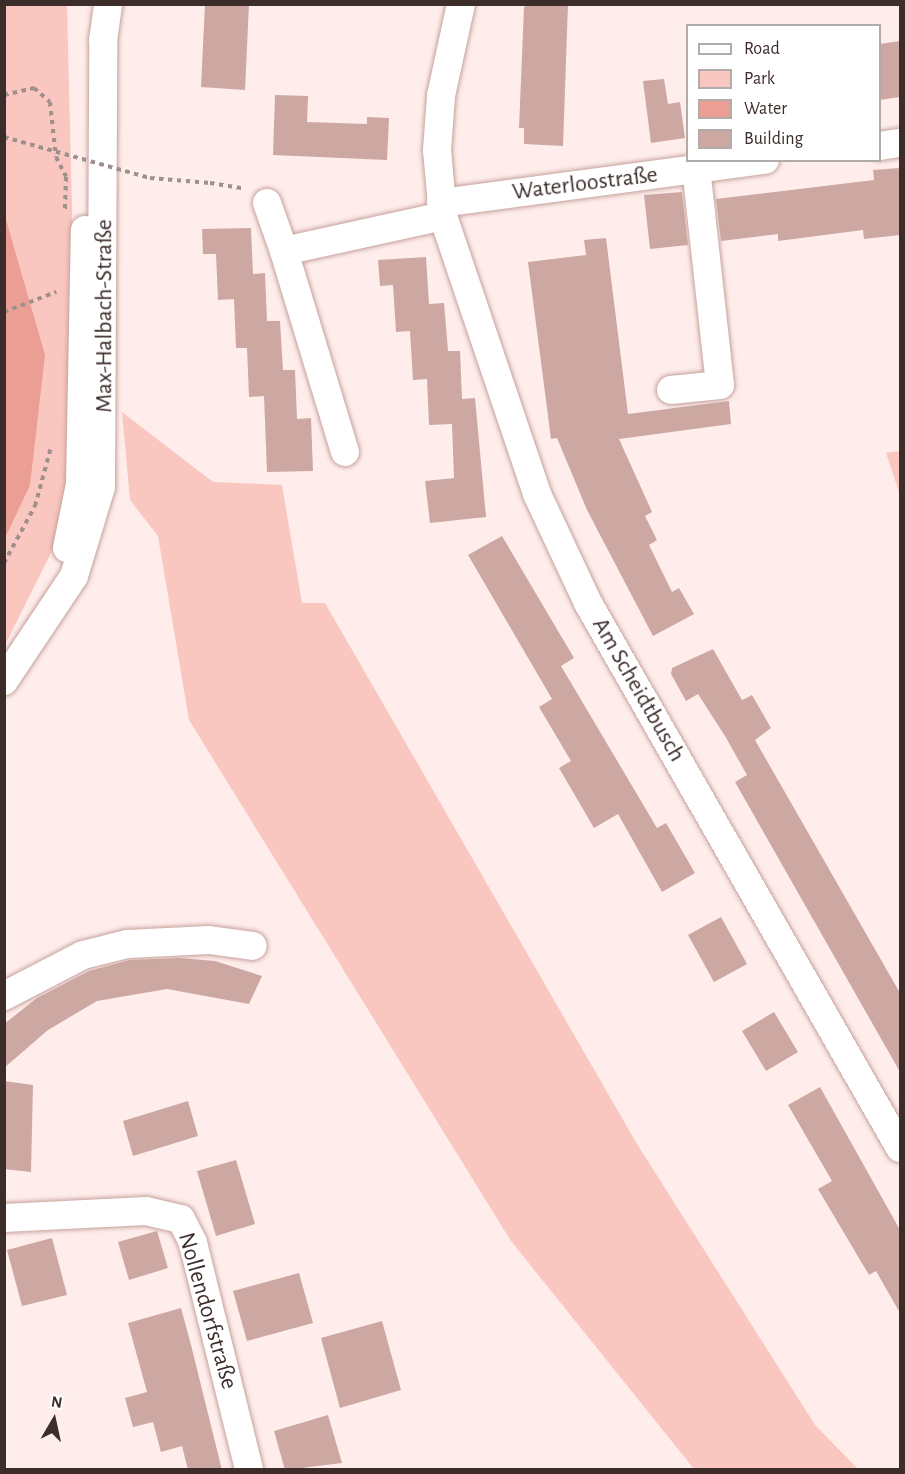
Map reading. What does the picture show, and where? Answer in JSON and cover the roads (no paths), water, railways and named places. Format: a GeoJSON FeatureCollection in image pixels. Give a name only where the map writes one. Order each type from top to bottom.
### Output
{"type":"FeatureCollection","features":[{"type":"Feature","properties":{"kind":"street","name":"Max-Halbach-Straße"},"geometry":{"type":"LineString","coordinates":[[47,614],[80,484],[92,4]]}},
{"type":"Feature","properties":{"kind":"street","name":"Max-Halbach-Straße"},"geometry":{"type":"LineString","coordinates":[[4,681],[74,576],[102,487],[103,41],[108,4]]}},
{"type":"Feature","properties":{"kind":"street","name":"Am Scheidtbusch"},"geometry":{"type":"LineString","coordinates":[[461,4],[441,96],[437,150],[442,210],[537,494],[588,603],[900,1148]]}},
{"type":"Feature","properties":{"kind":"street"},"geometry":{"type":"LineString","coordinates":[[881,146],[900,143]]}},
{"type":"Feature","properties":{"kind":"street","name":"Waterloostraße"},"geometry":{"type":"LineString","coordinates":[[284,251],[442,210],[750,162]]}},
{"type":"Feature","properties":{"kind":"street"},"geometry":{"type":"LineString","coordinates":[[671,390],[720,385],[696,169]]}},
{"type":"Feature","properties":{"kind":"street"},"geometry":{"type":"LineString","coordinates":[[267,203],[284,251],[345,452]]}},
{"type":"Feature","properties":{"kind":"street"},"geometry":{"type":"LineString","coordinates":[[4,996],[83,955],[127,944],[209,940],[253,946]]}},
{"type":"Feature","properties":{"kind":"street","name":"Nollendorfstraße"},"geometry":{"type":"LineString","coordinates":[[4,1218],[146,1211],[181,1219],[193,1243],[249,1470]]}},
{"type":"Feature","properties":{"kind":"water"},"geometry":{"type":"Polygon","coordinates":[[[5,216],[45,355],[30,485],[5,538],[5,216]]]}}]}
